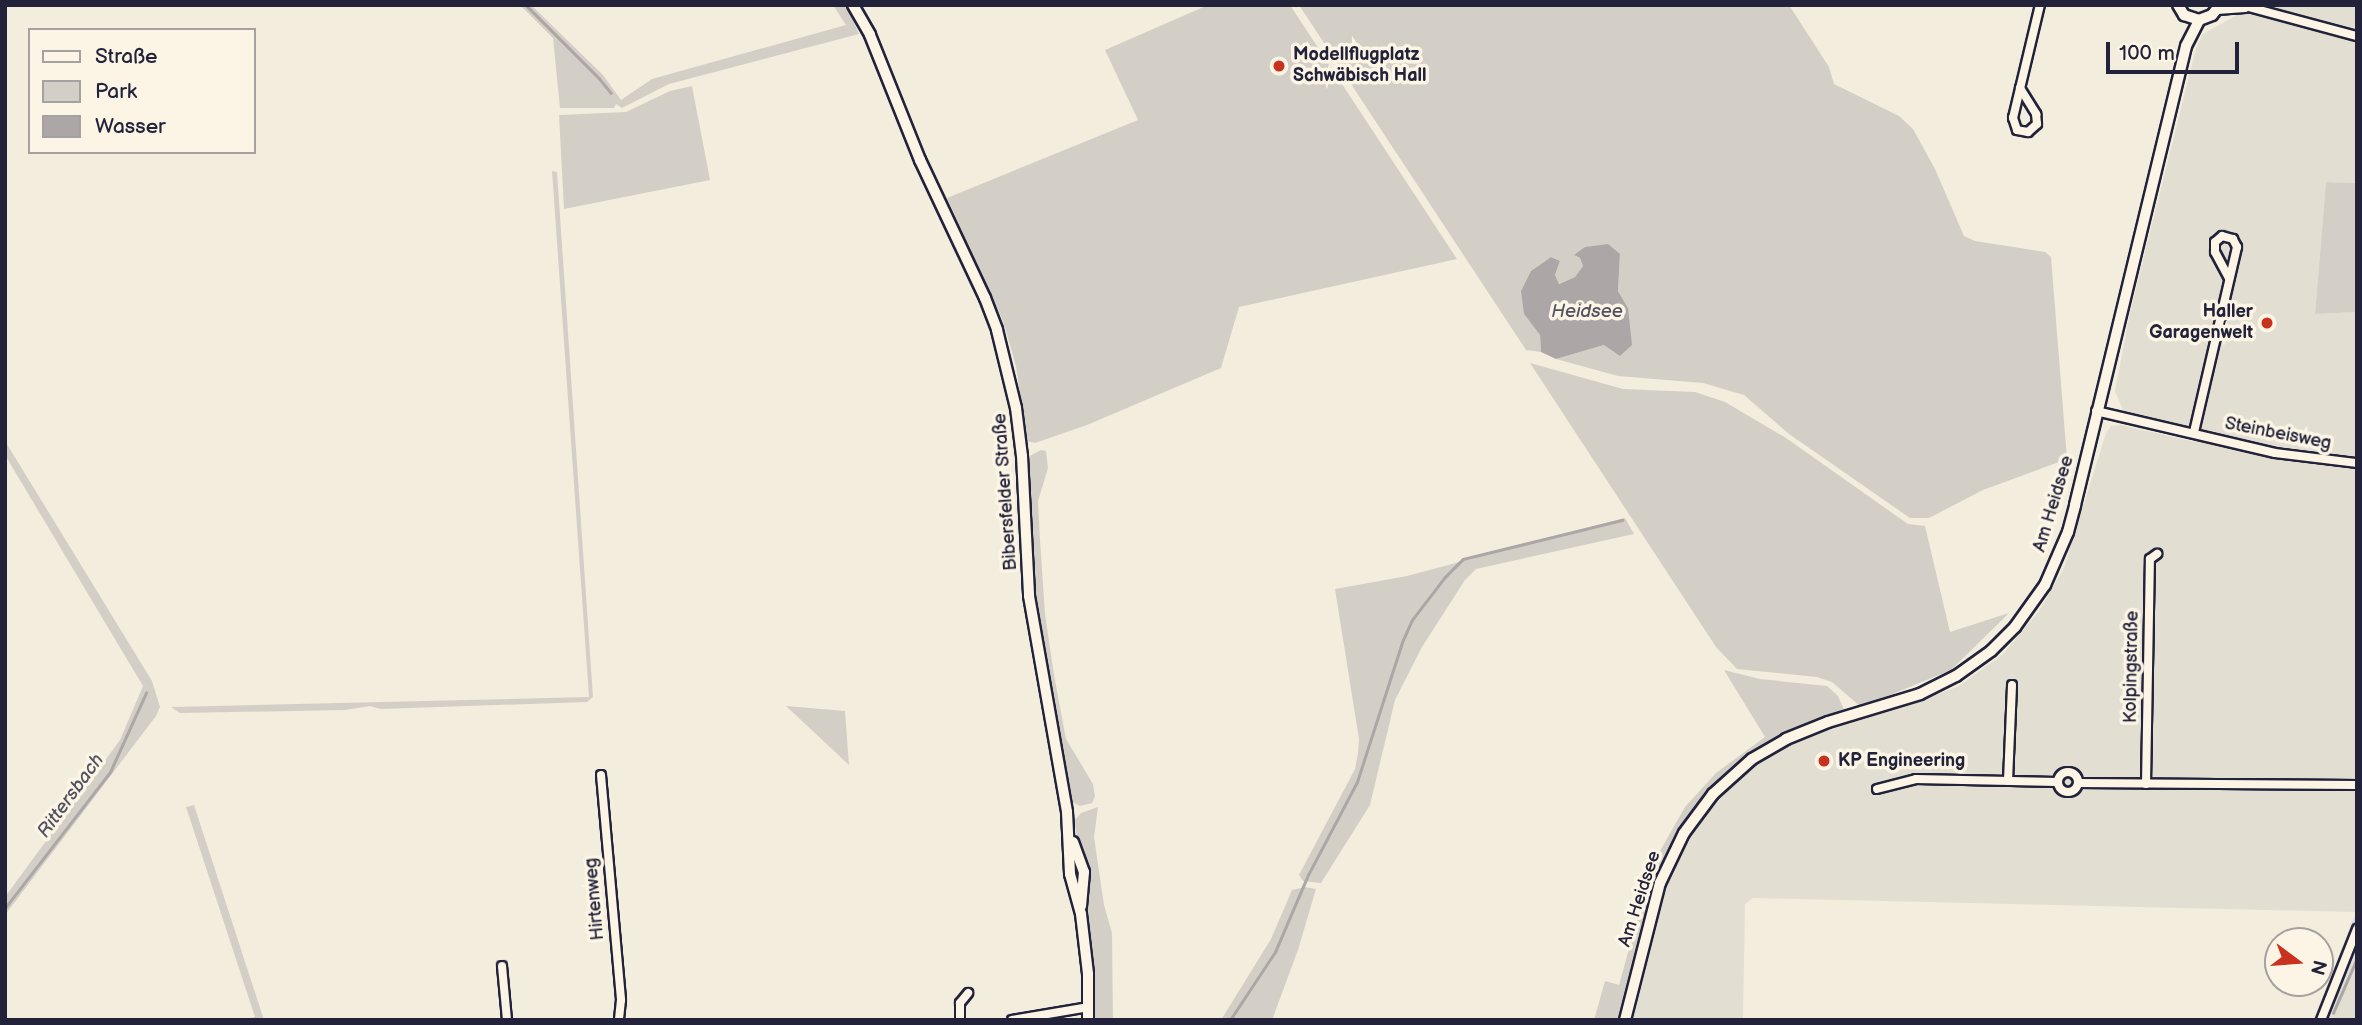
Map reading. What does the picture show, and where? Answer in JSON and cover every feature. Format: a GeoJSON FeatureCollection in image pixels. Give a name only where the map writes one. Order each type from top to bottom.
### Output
{"type":"FeatureCollection","features":[{"type":"Feature","properties":{"kind":"main road"},"geometry":{"type":"LineString","coordinates":[[2181,10],[2199,20],[2218,8]]}},
{"type":"Feature","properties":{"kind":"main road","name":"Am Heidsee"},"geometry":{"type":"LineString","coordinates":[[2181,10],[2186,46]]}},
{"type":"Feature","properties":{"kind":"main road","name":"Am Heidsee"},"geometry":{"type":"LineString","coordinates":[[1625,1020],[1660,883],[1674,851],[1694,818],[1731,776],[1778,743],[1817,726],[1871,711],[1937,687],[1973,665],[1999,643],[2032,605],[2056,562],[2075,505],[2186,46],[2199,20]]}},
{"type":"Feature","properties":{"kind":"street","name":"Bibersfelder Straße"},"geometry":{"type":"LineString","coordinates":[[853,5],[870,35],[905,124],[985,298],[997,330],[1016,408],[1022,456],[1029,596],[1070,835],[1084,873],[1081,914],[1087,1020]]}},
{"type":"Feature","properties":{"kind":"street"},"geometry":{"type":"LineString","coordinates":[[2020,88],[2036,114],[2036,124],[2028,132],[2017,130],[2012,118],[2040,5]]}},
{"type":"Feature","properties":{"kind":"street"},"geometry":{"type":"LineString","coordinates":[[2284,17],[2287,5]]}},
{"type":"Feature","properties":{"kind":"street"},"geometry":{"type":"LineString","coordinates":[[2218,8],[2243,7],[2357,36]]}},
{"type":"Feature","properties":{"kind":"street"},"geometry":{"type":"LineString","coordinates":[[2194,432],[2230,278],[2237,247],[2233,239],[2222,236],[2215,243],[2215,252],[2230,278]]}},
{"type":"Feature","properties":{"kind":"street","name":"Steinbeisweg"},"geometry":{"type":"LineString","coordinates":[[2096,411],[2275,453],[2357,463]]}},
{"type":"Feature","properties":{"kind":"street","name":"Kolpingstraße"},"geometry":{"type":"LineString","coordinates":[[2146,785],[2150,559],[2157,554]]}},
{"type":"Feature","properties":{"kind":"street"},"geometry":{"type":"LineString","coordinates":[[2008,781],[2012,685]]}},
{"type":"Feature","properties":{"kind":"street"},"geometry":{"type":"LineString","coordinates":[[2068,771],[2077,777],[2078,783],[2074,790],[2065,792],[2057,782],[2062,773],[2068,771]]}},
{"type":"Feature","properties":{"kind":"street","name":"Hirtenweg"},"geometry":{"type":"LineString","coordinates":[[601,775],[621,1000],[619,1020]]}},
{"type":"Feature","properties":{"kind":"street"},"geometry":{"type":"LineString","coordinates":[[1877,789],[1916,779],[2057,782]]}},
{"type":"Feature","properties":{"kind":"street"},"geometry":{"type":"LineString","coordinates":[[2078,783],[2357,785]]}},
{"type":"Feature","properties":{"kind":"street"},"geometry":{"type":"LineString","coordinates":[[2321,1020],[2357,929]]}},
{"type":"Feature","properties":{"kind":"street"},"geometry":{"type":"LineString","coordinates":[[502,966],[507,1020]]}},
{"type":"Feature","properties":{"kind":"street"},"geometry":{"type":"LineString","coordinates":[[960,1020],[960,1003],[968,993]]}},
{"type":"Feature","properties":{"kind":"street"},"geometry":{"type":"LineString","coordinates":[[1012,1020],[1088,1007]]}},
{"type":"Feature","properties":{"kind":"shaded area"},"geometry":{"type":"Polygon","coordinates":[[[2238,5],[2357,5],[2353,43],[2357,44],[2357,183],[2326,182],[2315,314],[2357,312],[2357,1020],[2314,1020],[2323,997],[2334,997],[2334,969],[2356,912],[1753,898],[1745,904],[1743,1020],[1630,1020],[1669,877],[1685,843],[1707,810],[1738,778],[1772,754],[1806,735],[1920,701],[1959,686],[2003,654],[2039,611],[2064,568],[2106,433],[2111,426],[2121,425],[2195,442],[2198,429],[2123,410],[2115,391],[2130,313],[2196,48],[2203,34],[2235,16],[2238,5]]]}},
{"type":"Feature","properties":{"kind":"green space"},"geometry":{"type":"Polygon","coordinates":[[[520,5],[531,5],[603,75],[621,100],[652,79],[846,25],[833,5],[846,5],[859,34],[669,84],[622,108],[616,104],[614,108],[560,108],[553,38],[520,5]]]}},
{"type":"Feature","properties":{"kind":"green space"},"geometry":{"type":"Polygon","coordinates":[[[1208,5],[1290,5],[1457,259],[1239,307],[1221,368],[1087,425],[1035,443],[1027,441],[1016,366],[1003,321],[947,198],[1138,120],[1105,50],[1208,5]]]}},
{"type":"Feature","properties":{"kind":"green space"},"geometry":{"type":"Polygon","coordinates":[[[1299,5],[1789,5],[1829,67],[1834,84],[1899,116],[1913,129],[1935,169],[1964,236],[1975,241],[2045,252],[2051,257],[2067,459],[1983,490],[1929,518],[1910,518],[1789,434],[1744,395],[1703,383],[1618,376],[1556,359],[1604,345],[1628,308],[1618,291],[1620,254],[1575,256],[1580,258],[1583,266],[1575,277],[1558,284],[1555,275],[1560,261],[1551,257],[1531,271],[1524,314],[1540,335],[1541,352],[1526,350],[1299,5]]]}},
{"type":"Feature","properties":{"kind":"green space"},"geometry":{"type":"Polygon","coordinates":[[[692,86],[710,180],[564,209],[559,115],[626,112],[670,91],[692,86]]]}},
{"type":"Feature","properties":{"kind":"green space"},"geometry":{"type":"Polygon","coordinates":[[[552,171],[557,172],[593,697],[587,702],[381,709],[370,706],[345,710],[180,713],[171,707],[589,697],[552,171]]]}},
{"type":"Feature","properties":{"kind":"green space"},"geometry":{"type":"Polygon","coordinates":[[[2326,182],[2357,183],[2357,312],[2315,314],[2326,182]]]}},
{"type":"Feature","properties":{"kind":"green space"},"geometry":{"type":"Polygon","coordinates":[[[1530,363],[1623,389],[1695,392],[1725,402],[1786,438],[1908,524],[1925,526],[1950,632],[2009,613],[1951,670],[1861,707],[1832,682],[1817,677],[1737,669],[1716,647],[1530,363]]]}},
{"type":"Feature","properties":{"kind":"green space"},"geometry":{"type":"Polygon","coordinates":[[[5,441],[152,681],[160,707],[156,716],[5,915],[5,897],[120,740],[143,686],[5,455],[5,441]]]}},
{"type":"Feature","properties":{"kind":"green space"},"geometry":{"type":"Polygon","coordinates":[[[1041,450],[1046,451],[1048,468],[1038,501],[1040,540],[1045,614],[1054,675],[1066,739],[1093,784],[1095,796],[1092,803],[1080,806],[1070,801],[1039,640],[1026,458],[1041,450]]]}},
{"type":"Feature","properties":{"kind":"green space"},"geometry":{"type":"Polygon","coordinates":[[[1625,518],[1634,534],[1476,569],[1465,580],[1422,647],[1395,700],[1370,805],[1321,883],[1303,881],[1299,875],[1355,769],[1358,753],[1359,739],[1335,589],[1407,576],[1625,518]]]}},
{"type":"Feature","properties":{"kind":"green space"},"geometry":{"type":"Polygon","coordinates":[[[1724,670],[1760,679],[1827,686],[1838,696],[1845,712],[1814,720],[1766,743],[1724,775],[1700,801],[1678,831],[1653,884],[1619,1020],[1594,1020],[1605,981],[1619,985],[1642,902],[1660,851],[1685,807],[1716,773],[1765,737],[1724,670]]]}},
{"type":"Feature","properties":{"kind":"green space"},"geometry":{"type":"Polygon","coordinates":[[[786,706],[845,711],[849,765],[786,706]]]}},
{"type":"Feature","properties":{"kind":"green space"},"geometry":{"type":"Polygon","coordinates":[[[194,805],[264,1020],[243,1020],[255,1017],[186,807],[194,805]]]}},
{"type":"Feature","properties":{"kind":"green space"},"geometry":{"type":"Polygon","coordinates":[[[1098,807],[1094,837],[1104,905],[1112,933],[1113,1020],[1091,1020],[1093,1004],[1087,936],[1087,887],[1074,821],[1081,813],[1098,807]]]}},
{"type":"Feature","properties":{"kind":"green space"},"geometry":{"type":"Polygon","coordinates":[[[1305,887],[1316,889],[1298,950],[1272,1020],[1221,1020],[1271,939],[1292,890],[1305,887]]]}},
{"type":"Feature","properties":{"kind":"water","name":"Heidsee"},"geometry":{"type":"Polygon","coordinates":[[[1608,244],[1620,254],[1618,291],[1628,308],[1632,345],[1620,356],[1604,345],[1556,359],[1541,352],[1540,335],[1524,314],[1521,291],[1531,271],[1551,257],[1560,261],[1555,275],[1559,284],[1575,277],[1583,266],[1580,258],[1574,255],[1585,247],[1608,244]]]}},
{"type":"Feature","properties":{"kind":"waterway"},"geometry":{"type":"LineString","coordinates":[[526,5],[611,93]]}},
{"type":"Feature","properties":{"kind":"waterway"},"geometry":{"type":"LineString","coordinates":[[1230,1020],[1275,952],[1308,875],[1357,782],[1412,620],[1445,577],[1463,559],[1622,520]]}},
{"type":"Feature","properties":{"kind":"waterway","name":"Rittersbach"},"geometry":{"type":"LineString","coordinates":[[5,908],[110,772],[146,693]]}},
{"type":"Feature","properties":{"kind":"waterway"},"geometry":{"type":"LineString","coordinates":[[2333,1013],[2357,958]]}},
{"type":"Feature","properties":{"kind":"place","name":"Modellflugplatz Schwäbisch Hall"},"geometry":{"type":"Point","coordinates":[1279,66]}},
{"type":"Feature","properties":{"kind":"place","name":"Haller Garagenwelt"},"geometry":{"type":"Point","coordinates":[2267,323]}},
{"type":"Feature","properties":{"kind":"place","name":"KP Engineering"},"geometry":{"type":"Point","coordinates":[1824,761]}}]}
